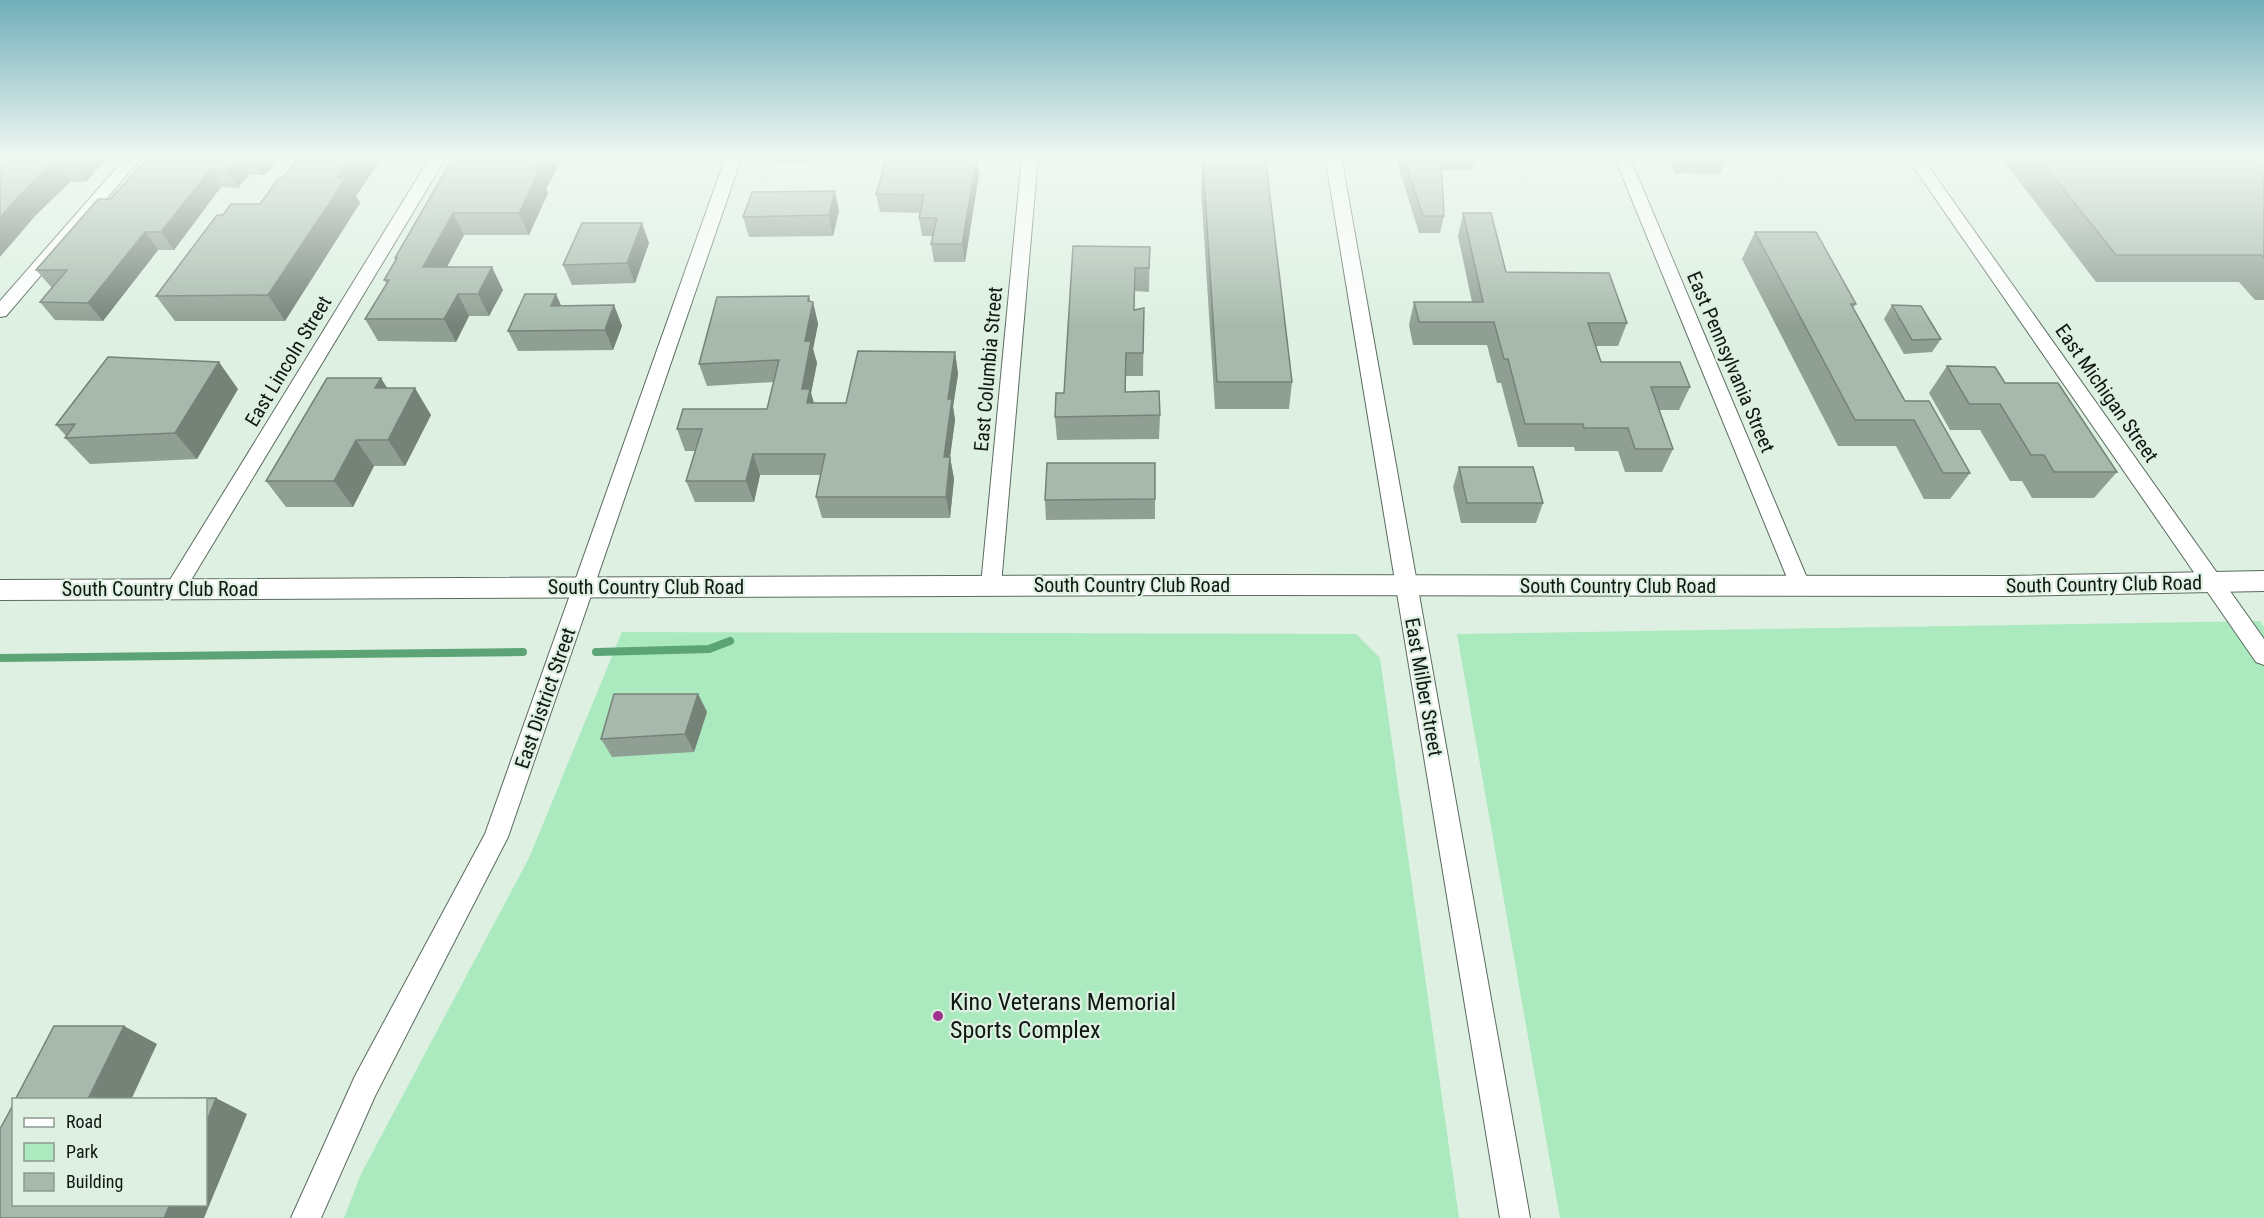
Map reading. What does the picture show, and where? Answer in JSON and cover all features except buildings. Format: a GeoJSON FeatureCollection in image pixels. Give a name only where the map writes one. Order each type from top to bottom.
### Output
{"type":"FeatureCollection","features":[{"type":"Feature","properties":{"kind":"street"},"geometry":{"type":"LineString","coordinates":[[0,312],[86,213]]}},
{"type":"Feature","properties":{"kind":"street","name":"East Lincoln Street"},"geometry":{"type":"LineString","coordinates":[[175,589],[405,213]]}},
{"type":"Feature","properties":{"kind":"street","name":"East District Street"},"geometry":{"type":"LineString","coordinates":[[306,1218],[365,1086],[496,837],[714,213]]}},
{"type":"Feature","properties":{"kind":"street","name":"East Columbia Street"},"geometry":{"type":"LineString","coordinates":[[991,585],[1025,213]]}},
{"type":"Feature","properties":{"kind":"street","name":"East Milber Street"},"geometry":{"type":"LineString","coordinates":[[1344,213],[1515,1218]]}},
{"type":"Feature","properties":{"kind":"street","name":"East Pennsylvania Street"},"geometry":{"type":"LineString","coordinates":[[1644,213],[1800,585]]}},
{"type":"Feature","properties":{"kind":"street","name":"East Michigan Street"},"geometry":{"type":"LineString","coordinates":[[1953,213],[2264,656]]}},
{"type":"Feature","properties":{"kind":"street","name":"South Country Club Road"},"geometry":{"type":"LineString","coordinates":[[0,590],[1407,584],[1611,587],[2010,586],[2264,581]]}},
{"type":"Feature","properties":{"kind":"green space"},"geometry":{"type":"Polygon","coordinates":[[[2260,621],[2264,627],[2264,1218],[1560,1218],[1457,634],[2260,621]]]}},
{"type":"Feature","properties":{"kind":"green space","name":"Kino Veterans Memorial Sports Complex"},"geometry":{"type":"Polygon","coordinates":[[[622,632],[1356,634],[1380,658],[1459,1218],[344,1218],[361,1174],[529,858],[622,632]]]}},
{"type":"Feature","properties":{"kind":"waterway"},"geometry":{"type":"LineString","coordinates":[[596,652],[709,649],[730,641]]}},
{"type":"Feature","properties":{"kind":"waterway"},"geometry":{"type":"LineString","coordinates":[[0,658],[523,652]]}},
{"type":"Feature","properties":{"kind":"place","name":"Kino Veterans Memorial Sports Complex"},"geometry":{"type":"Point","coordinates":[938,1016]}}]}
